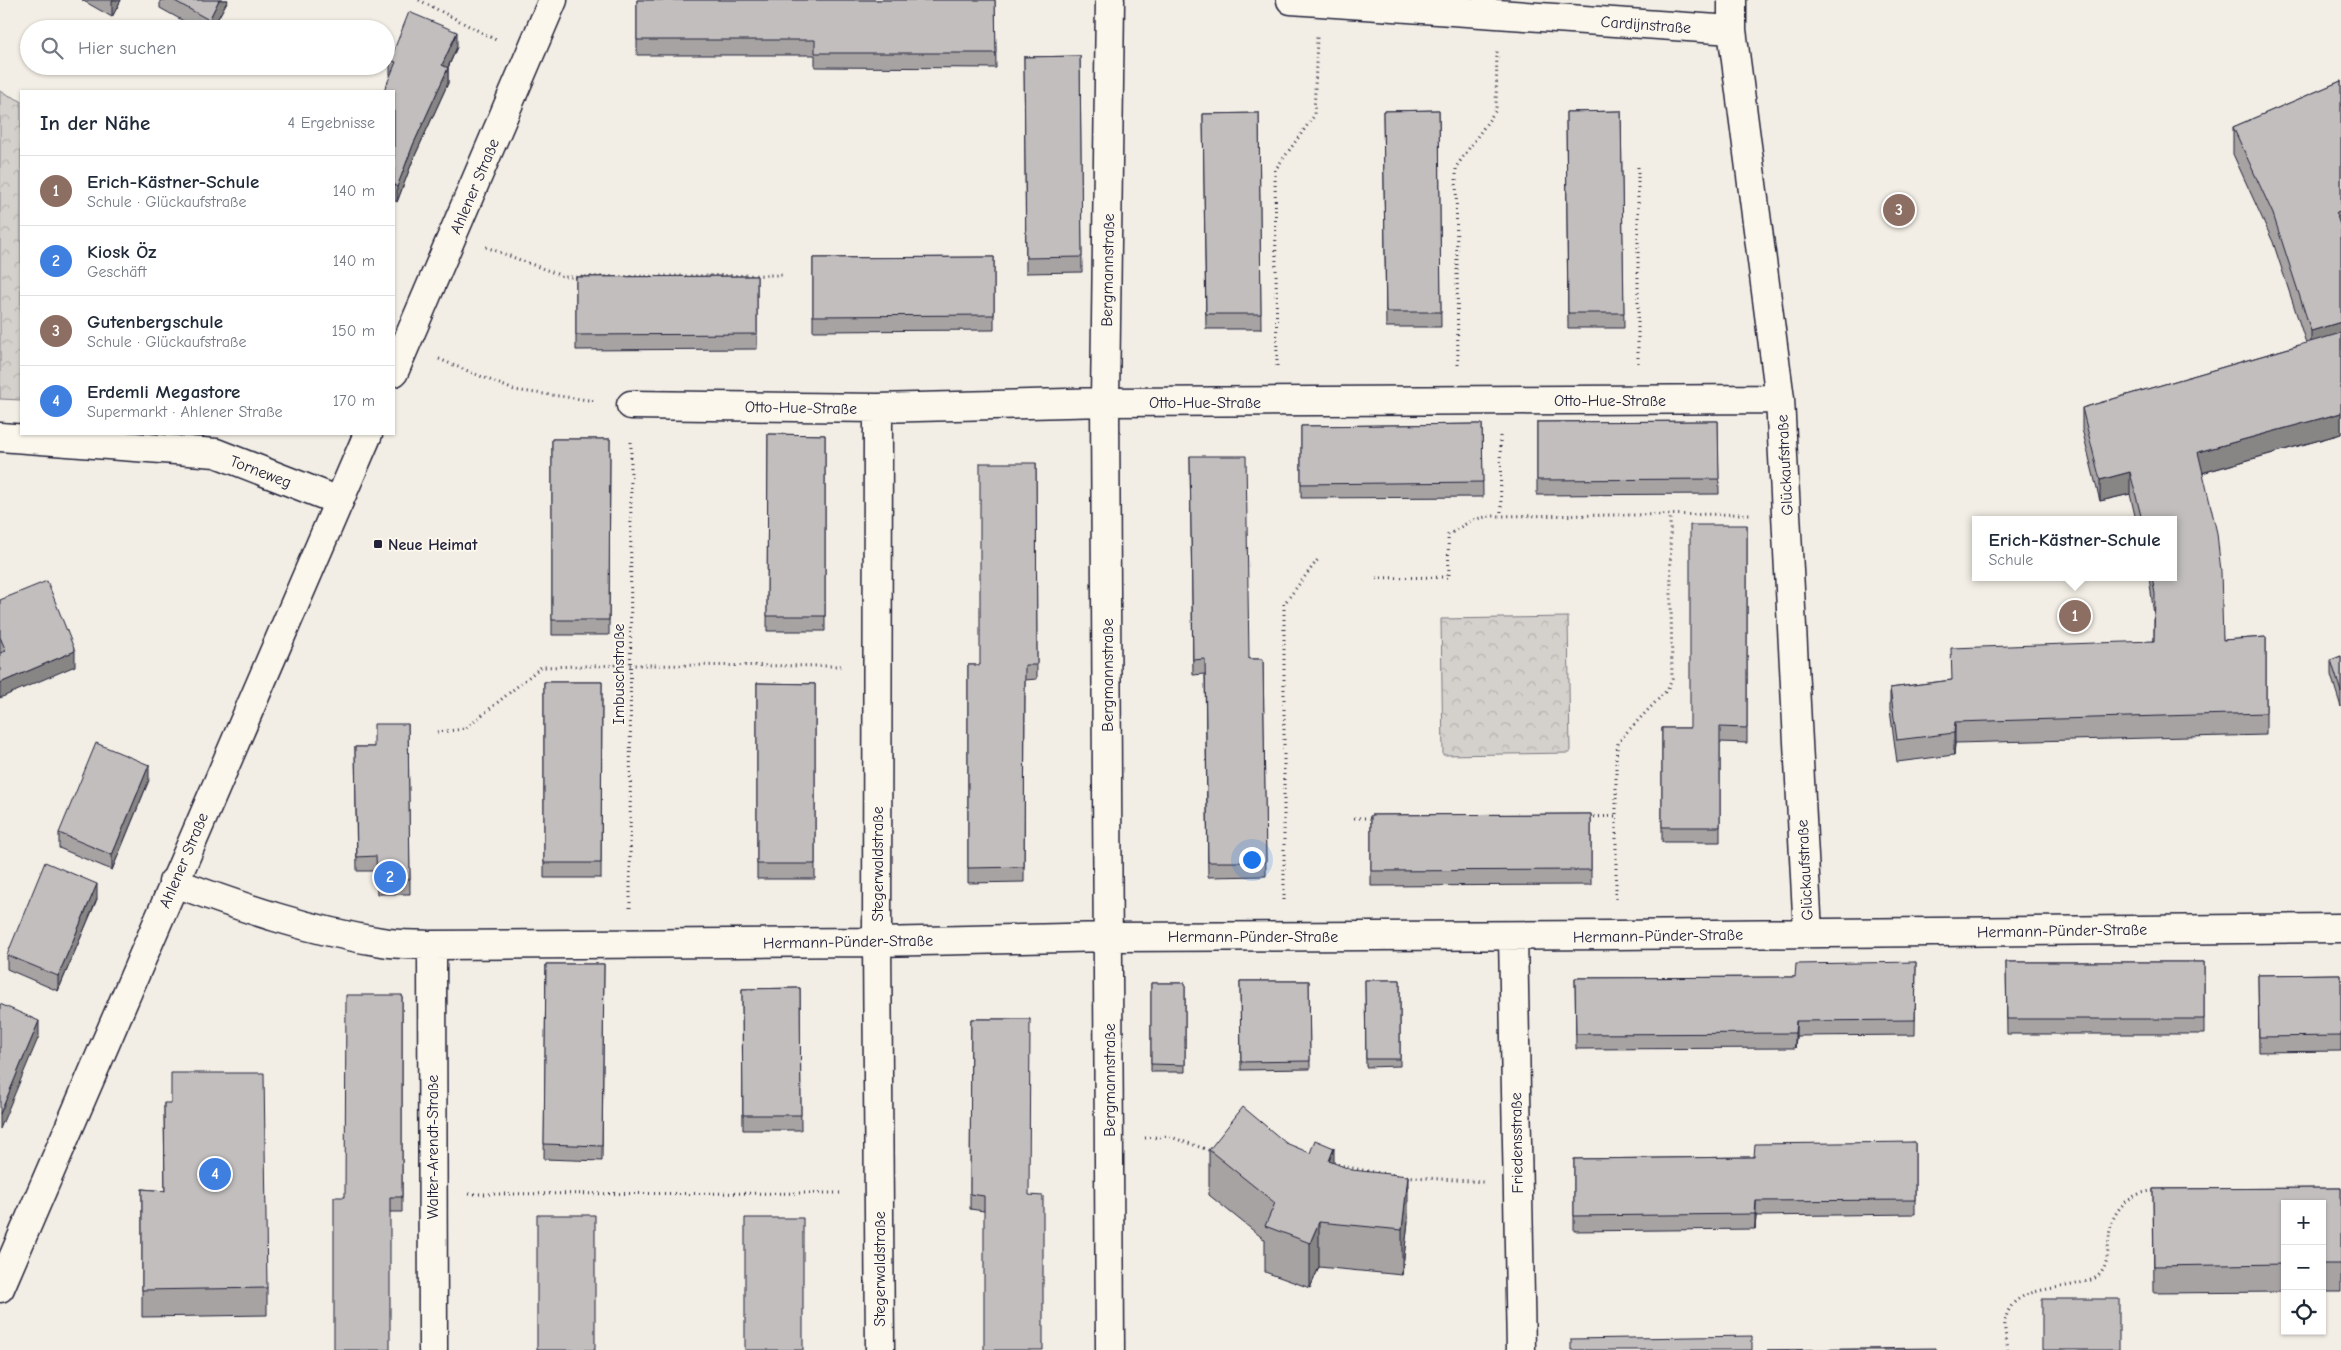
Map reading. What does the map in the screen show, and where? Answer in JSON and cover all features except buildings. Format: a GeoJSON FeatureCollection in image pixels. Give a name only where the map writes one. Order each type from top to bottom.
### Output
{"type":"FeatureCollection","features":[{"type":"Feature","properties":{"kind":"street","name":"Ahlener Straße"},"geometry":{"type":"LineString","coordinates":[[395,370],[553,0]]}},
{"type":"Feature","properties":{"kind":"street","name":"Bergmannstraße"},"geometry":{"type":"LineString","coordinates":[[1110,0],[1105,402],[1110,1350]]}},
{"type":"Feature","properties":{"kind":"street","name":"Cardijnstraße"},"geometry":{"type":"LineString","coordinates":[[1291,0],[1732,30]]}},
{"type":"Feature","properties":{"kind":"street","name":"Glückaufstraße"},"geometry":{"type":"LineString","coordinates":[[1732,0],[1732,30],[1780,399],[1808,934]]}},
{"type":"Feature","properties":{"kind":"street","name":"Otto-Hue-Straße"},"geometry":{"type":"LineString","coordinates":[[631,405],[878,408],[1105,402],[1780,399]]}},
{"type":"Feature","properties":{"kind":"street","name":"Stegerwaldstraße"},"geometry":{"type":"LineString","coordinates":[[878,408],[877,942],[880,1350]]}},
{"type":"Feature","properties":{"kind":"street","name":"Ahlener Straße"},"geometry":{"type":"LineString","coordinates":[[0,1288],[173,882],[368,435]]}},
{"type":"Feature","properties":{"kind":"street","name":"Torneweg"},"geometry":{"type":"LineString","coordinates":[[0,437],[216,454],[339,501]]}},
{"type":"Feature","properties":{"kind":"street","name":"Hermann-Pünder-Straße"},"geometry":{"type":"LineString","coordinates":[[173,882],[242,907],[308,927],[384,942],[432,945],[877,942],[1109,936],[1513,936],[2341,928]]}},
{"type":"Feature","properties":{"kind":"street","name":"Friedensstraße"},"geometry":{"type":"LineString","coordinates":[[1513,936],[1521,1350]]}},
{"type":"Feature","properties":{"kind":"street","name":"Walter-Arendt-Straße"},"geometry":{"type":"LineString","coordinates":[[432,945],[433,1350]]}},
{"type":"Feature","properties":{"kind":"path"},"geometry":{"type":"LineString","coordinates":[[419,0],[530,57]]}},
{"type":"Feature","properties":{"kind":"path"},"geometry":{"type":"LineString","coordinates":[[1277,401],[1276,170],[1314,116],[1319,2]]}},
{"type":"Feature","properties":{"kind":"path"},"geometry":{"type":"LineString","coordinates":[[1458,400],[1456,167],[1496,110],[1498,14]]}},
{"type":"Feature","properties":{"kind":"path"},"geometry":{"type":"LineString","coordinates":[[1638,167],[1638,400]]}},
{"type":"Feature","properties":{"kind":"path"},"geometry":{"type":"LineString","coordinates":[[453,234],[565,277],[782,275]]}},
{"type":"Feature","properties":{"kind":"path"},"geometry":{"type":"LineString","coordinates":[[405,345],[514,390],[631,405]]}},
{"type":"Feature","properties":{"kind":"path"},"geometry":{"type":"LineString","coordinates":[[1500,401],[1501,516]]}},
{"type":"Feature","properties":{"kind":"path","name":"Imbuschstraße"},"geometry":{"type":"LineString","coordinates":[[630,944],[631,405]]}},
{"type":"Feature","properties":{"kind":"path"},"geometry":{"type":"LineString","coordinates":[[1376,578],[1449,577],[1448,535],[1472,520],[1490,516],[1786,514]]}},
{"type":"Feature","properties":{"kind":"path"},"geometry":{"type":"LineString","coordinates":[[1616,935],[1616,756],[1618,744],[1668,688],[1672,679],[1670,515]]}},
{"type":"Feature","properties":{"kind":"path"},"geometry":{"type":"LineString","coordinates":[[1284,936],[1284,604],[1320,558]]}},
{"type":"Feature","properties":{"kind":"path"},"geometry":{"type":"LineString","coordinates":[[438,732],[465,729],[541,667],[631,665],[878,667]]}},
{"type":"Feature","properties":{"kind":"path"},"geometry":{"type":"LineString","coordinates":[[1587,817],[1616,816]]}},
{"type":"Feature","properties":{"kind":"path"},"geometry":{"type":"LineString","coordinates":[[1354,818],[1383,818]]}},
{"type":"Feature","properties":{"kind":"path"},"geometry":{"type":"LineString","coordinates":[[1109,1142],[1168,1136],[1213,1152]]}},
{"type":"Feature","properties":{"kind":"path"},"geometry":{"type":"LineString","coordinates":[[1331,1162],[1354,1169],[1391,1174],[1517,1185]]}},
{"type":"Feature","properties":{"kind":"path"},"geometry":{"type":"LineString","coordinates":[[2008,1350],[2004,1323],[2010,1308],[2019,1298],[2044,1290],[2073,1285],[2099,1276],[2105,1267],[2110,1229],[2116,1212],[2128,1199],[2148,1191],[2157,1192]]}},
{"type":"Feature","properties":{"kind":"path"},"geometry":{"type":"LineString","coordinates":[[432,1194],[879,1193]]}},
{"type":"Feature","properties":{"kind":"green space"},"geometry":{"type":"Polygon","coordinates":[[[0,91],[20,101],[20,400],[0,399],[0,91]]]}},
{"type":"Feature","properties":{"kind":"green space"},"geometry":{"type":"Polygon","coordinates":[[[1568,617],[1570,753],[1443,755],[1441,619],[1568,617]]]}},
{"type":"Feature","properties":{"kind":"place","name":"Gutenbergschule"},"geometry":{"type":"Point","coordinates":[1899,210]}},
{"type":"Feature","properties":{"kind":"place","name":"Neue Heimat"},"geometry":{"type":"Point","coordinates":[378,544]}},
{"type":"Feature","properties":{"kind":"place","name":"Erich-Kästner-Schule"},"geometry":{"type":"Point","coordinates":[2075,616]}},
{"type":"Feature","properties":{"kind":"place","name":"Kiosk Öz"},"geometry":{"type":"Point","coordinates":[390,877]}},
{"type":"Feature","properties":{"kind":"place","name":"Erdemli Megastore"},"geometry":{"type":"Point","coordinates":[215,1174]}}]}
